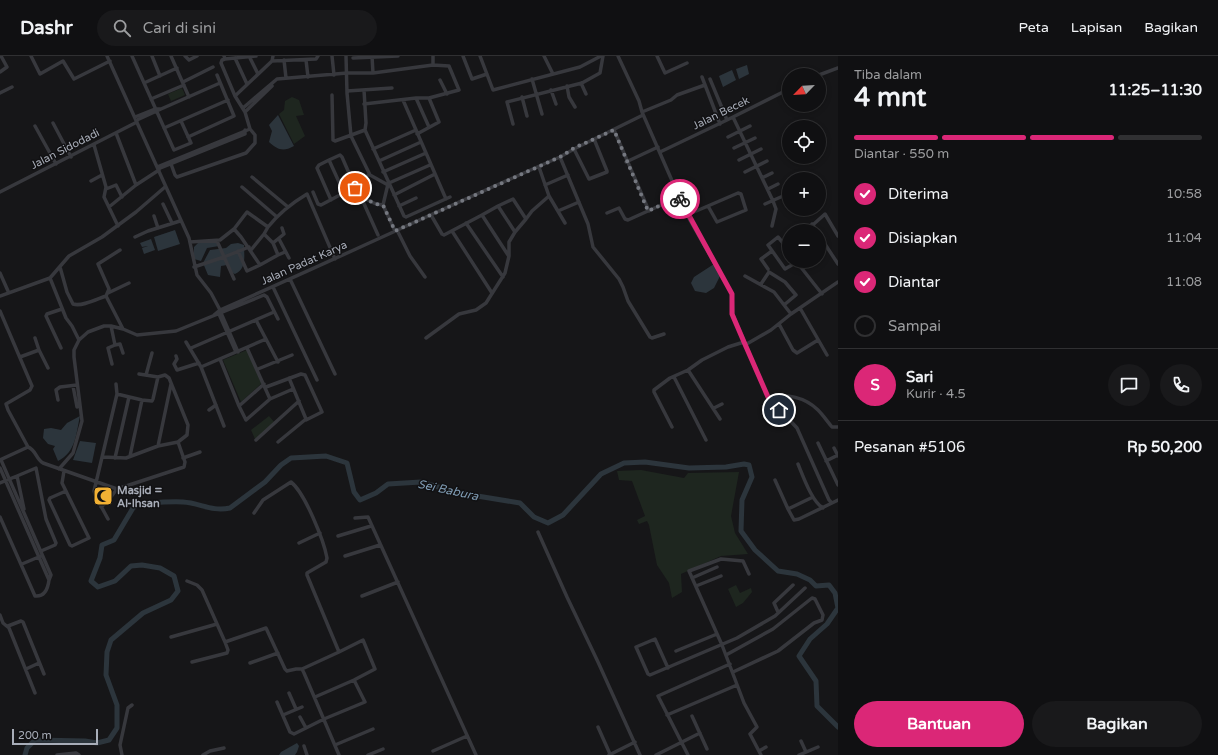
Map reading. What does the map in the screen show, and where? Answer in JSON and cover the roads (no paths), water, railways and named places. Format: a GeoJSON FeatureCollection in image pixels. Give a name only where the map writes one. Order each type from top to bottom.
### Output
{"type":"FeatureCollection","features":[{"type":"Feature","properties":{"kind":"street"},"geometry":{"type":"LineString","coordinates":[[0,72],[7,68],[1,56]]}},
{"type":"Feature","properties":{"kind":"street"},"geometry":{"type":"LineString","coordinates":[[31,56],[40,74],[64,62],[74,79],[110,61]]}},
{"type":"Feature","properties":{"kind":"street"},"geometry":{"type":"LineString","coordinates":[[107,56],[190,242],[194,267],[198,278],[211,293],[237,352]]}},
{"type":"Feature","properties":{"kind":"street"},"geometry":{"type":"LineString","coordinates":[[132,56],[174,150],[191,143],[181,121]]}},
{"type":"Feature","properties":{"kind":"street"},"geometry":{"type":"LineString","coordinates":[[152,56],[160,76]]}},
{"type":"Feature","properties":{"kind":"street"},"geometry":{"type":"LineString","coordinates":[[172,56],[189,97]]}},
{"type":"Feature","properties":{"kind":"street"},"geometry":{"type":"LineString","coordinates":[[185,56],[189,60],[197,56]]}},
{"type":"Feature","properties":{"kind":"street"},"geometry":{"type":"LineString","coordinates":[[249,56],[258,74]]}},
{"type":"Feature","properties":{"kind":"street"},"geometry":{"type":"LineString","coordinates":[[171,164],[177,177],[246,154],[255,143],[255,135],[250,128],[244,110],[235,96],[221,63],[224,57],[235,58],[256,56]]}},
{"type":"Feature","properties":{"kind":"street"},"geometry":{"type":"LineString","coordinates":[[272,61],[273,56]]}},
{"type":"Feature","properties":{"kind":"street"},"geometry":{"type":"LineString","coordinates":[[235,96],[272,61],[301,58],[306,60],[316,59],[318,56]]}},
{"type":"Feature","properties":{"kind":"street"},"geometry":{"type":"LineString","coordinates":[[332,56],[334,75]]}},
{"type":"Feature","properties":{"kind":"street"},"geometry":{"type":"LineString","coordinates":[[346,56],[350,136],[370,175],[388,184]]}},
{"type":"Feature","properties":{"kind":"street"},"geometry":{"type":"LineString","coordinates":[[353,58],[397,56]]}},
{"type":"Feature","properties":{"kind":"street"},"geometry":{"type":"LineString","coordinates":[[433,56],[434,65]]}},
{"type":"Feature","properties":{"kind":"street"},"geometry":{"type":"LineString","coordinates":[[463,56],[472,79],[486,74]]}},
{"type":"Feature","properties":{"kind":"street"},"geometry":{"type":"LineString","coordinates":[[480,56],[493,90],[580,67],[602,56]]}},
{"type":"Feature","properties":{"kind":"street"},"geometry":{"type":"LineString","coordinates":[[544,56],[553,74]]}},
{"type":"Feature","properties":{"kind":"street"},"geometry":{"type":"LineString","coordinates":[[512,124],[506,102],[581,83],[600,73],[602,56]]}},
{"type":"Feature","properties":{"kind":"street"},"geometry":{"type":"LineString","coordinates":[[657,56],[665,73],[687,62]]}},
{"type":"Feature","properties":{"kind":"street"},"geometry":{"type":"LineString","coordinates":[[372,57],[373,73]]}},
{"type":"Feature","properties":{"kind":"street"},"geometry":{"type":"LineString","coordinates":[[620,57],[642,114],[658,147],[678,197],[732,294],[732,314],[768,397],[797,428],[832,503]]}},
{"type":"Feature","properties":{"kind":"street"},"geometry":{"type":"LineString","coordinates":[[235,58],[247,84]]}},
{"type":"Feature","properties":{"kind":"street"},"geometry":{"type":"LineString","coordinates":[[286,59],[286,78]]}},
{"type":"Feature","properties":{"kind":"street"},"geometry":{"type":"LineString","coordinates":[[306,60],[308,77]]}},
{"type":"Feature","properties":{"kind":"street"},"geometry":{"type":"LineString","coordinates":[[244,110],[264,91],[281,79],[286,78],[347,73],[373,73],[434,65],[449,66],[459,90],[429,98],[364,104]]}},
{"type":"Feature","properties":{"kind":"street"},"geometry":{"type":"LineString","coordinates":[[151,99],[214,67]]}},
{"type":"Feature","properties":{"kind":"street"},"geometry":{"type":"LineString","coordinates":[[144,83],[177,68]]}},
{"type":"Feature","properties":{"kind":"street"},"geometry":{"type":"LineString","coordinates":[[826,72],[838,68]]}},
{"type":"Feature","properties":{"kind":"street"},"geometry":{"type":"LineString","coordinates":[[188,137],[234,115],[217,75]]}},
{"type":"Feature","properties":{"kind":"street"},"geometry":{"type":"LineString","coordinates":[[702,78],[720,124]]}},
{"type":"Feature","properties":{"kind":"street"},"geometry":{"type":"LineString","coordinates":[[532,79],[542,114]]}},
{"type":"Feature","properties":{"kind":"street"},"geometry":{"type":"LineString","coordinates":[[710,79],[727,120]]}},
{"type":"Feature","properties":{"kind":"street"},"geometry":{"type":"LineString","coordinates":[[440,80],[447,94]]}},
{"type":"Feature","properties":{"kind":"street","name":"Jalan Sidodadi"},"geometry":{"type":"LineString","coordinates":[[0,192],[94,145],[145,114],[161,109],[220,83]]}},
{"type":"Feature","properties":{"kind":"street"},"geometry":{"type":"LineString","coordinates":[[581,83],[586,94]]}},
{"type":"Feature","properties":{"kind":"street","name":"Jalan Padat Karya"},"geometry":{"type":"LineString","coordinates":[[219,313],[290,279],[560,157],[574,148],[614,130],[671,100],[677,95],[704,85]]}},
{"type":"Feature","properties":{"kind":"street"},"geometry":{"type":"LineString","coordinates":[[567,86],[569,97],[575,107]]}},
{"type":"Feature","properties":{"kind":"street"},"geometry":{"type":"LineString","coordinates":[[0,93],[12,87]]}},
{"type":"Feature","properties":{"kind":"street"},"geometry":{"type":"LineString","coordinates":[[347,91],[392,88]]}},
{"type":"Feature","properties":{"kind":"street"},"geometry":{"type":"LineString","coordinates":[[364,90],[365,130],[388,184],[404,216],[406,217],[450,197]]}},
{"type":"Feature","properties":{"kind":"street"},"geometry":{"type":"LineString","coordinates":[[551,90],[556,104]]}},
{"type":"Feature","properties":{"kind":"street","name":"Jalan Becek"},"geometry":{"type":"LineString","coordinates":[[660,152],[733,118],[782,93]]}},
{"type":"Feature","properties":{"kind":"street"},"geometry":{"type":"LineString","coordinates":[[332,95],[333,139],[335,141],[365,130]]}},
{"type":"Feature","properties":{"kind":"street"},"geometry":{"type":"LineString","coordinates":[[522,97],[527,116]]}},
{"type":"Feature","properties":{"kind":"street"},"geometry":{"type":"LineString","coordinates":[[416,98],[430,127]]}},
{"type":"Feature","properties":{"kind":"street"},"geometry":{"type":"LineString","coordinates":[[418,134],[439,121],[429,98]]}},
{"type":"Feature","properties":{"kind":"street"},"geometry":{"type":"LineString","coordinates":[[164,128],[228,100]]}},
{"type":"Feature","properties":{"kind":"street"},"geometry":{"type":"LineString","coordinates":[[403,100],[446,199]]}},
{"type":"Feature","properties":{"kind":"street"},"geometry":{"type":"LineString","coordinates":[[733,118],[773,200],[776,209],[772,226]]}},
{"type":"Feature","properties":{"kind":"street"},"geometry":{"type":"LineString","coordinates":[[53,123],[70,157]]}},
{"type":"Feature","properties":{"kind":"street"},"geometry":{"type":"LineString","coordinates":[[35,126],[56,164]]}},
{"type":"Feature","properties":{"kind":"street"},"geometry":{"type":"LineString","coordinates":[[728,137],[750,126]]}},
{"type":"Feature","properties":{"kind":"street"},"geometry":{"type":"LineString","coordinates":[[109,207],[158,169],[250,128]]}},
{"type":"Feature","properties":{"kind":"street"},"geometry":{"type":"LineString","coordinates":[[158,169],[245,134],[245,130]]}},
{"type":"Feature","properties":{"kind":"street"},"geometry":{"type":"LineString","coordinates":[[373,149],[416,130]]}},
{"type":"Feature","properties":{"kind":"street"},"geometry":{"type":"LineString","coordinates":[[614,130],[626,162],[648,211]]}},
{"type":"Feature","properties":{"kind":"street"},"geometry":{"type":"LineString","coordinates":[[116,133],[136,185]]}},
{"type":"Feature","properties":{"kind":"street"},"geometry":{"type":"LineString","coordinates":[[734,148],[755,138]]}},
{"type":"Feature","properties":{"kind":"street"},"geometry":{"type":"LineString","coordinates":[[574,148],[589,179],[607,172],[608,171],[594,139]]}},
{"type":"Feature","properties":{"kind":"street"},"geometry":{"type":"LineString","coordinates":[[379,161],[421,142]]}},
{"type":"Feature","properties":{"kind":"street"},"geometry":{"type":"LineString","coordinates":[[94,145],[106,189],[104,197],[118,226]]}},
{"type":"Feature","properties":{"kind":"street"},"geometry":{"type":"LineString","coordinates":[[626,162],[658,147]]}},
{"type":"Feature","properties":{"kind":"street"},"geometry":{"type":"LineString","coordinates":[[739,160],[761,149]]}},
{"type":"Feature","properties":{"kind":"street"},"geometry":{"type":"LineString","coordinates":[[383,172],[426,153]]}},
{"type":"Feature","properties":{"kind":"street"},"geometry":{"type":"LineString","coordinates":[[331,200],[317,168],[319,165],[329,160],[342,156],[355,188],[361,197],[378,235]]}},
{"type":"Feature","properties":{"kind":"street"},"geometry":{"type":"LineString","coordinates":[[560,157],[588,225],[593,247],[621,282],[628,301],[650,337],[652,338],[664,334]]}},
{"type":"Feature","properties":{"kind":"street"},"geometry":{"type":"LineString","coordinates":[[329,160],[344,193]]}},
{"type":"Feature","properties":{"kind":"street"},"geometry":{"type":"LineString","coordinates":[[745,172],[767,161]]}},
{"type":"Feature","properties":{"kind":"street"},"geometry":{"type":"LineString","coordinates":[[388,184],[430,165]]}},
{"type":"Feature","properties":{"kind":"street"},"geometry":{"type":"LineString","coordinates":[[539,166],[549,196],[565,224]]}},
{"type":"Feature","properties":{"kind":"street"},"geometry":{"type":"LineString","coordinates":[[762,178],[772,173]]}},
{"type":"Feature","properties":{"kind":"street"},"geometry":{"type":"LineString","coordinates":[[394,195],[435,174]]}},
{"type":"Feature","properties":{"kind":"street"},"geometry":{"type":"LineString","coordinates":[[91,181],[102,175]]}},
{"type":"Feature","properties":{"kind":"street"},"geometry":{"type":"LineString","coordinates":[[545,185],[568,175]]}},
{"type":"Feature","properties":{"kind":"street"},"geometry":{"type":"LineString","coordinates":[[252,177],[288,206]]}},
{"type":"Feature","properties":{"kind":"street"},"geometry":{"type":"LineString","coordinates":[[388,184],[383,205],[410,256],[425,277]]}},
{"type":"Feature","properties":{"kind":"street"},"geometry":{"type":"LineString","coordinates":[[768,189],[778,184]]}},
{"type":"Feature","properties":{"kind":"street"},"geometry":{"type":"LineString","coordinates":[[106,189],[116,185],[122,196]]}},
{"type":"Feature","properties":{"kind":"street"},"geometry":{"type":"LineString","coordinates":[[0,296],[50,278],[69,256],[118,226],[165,187]]}},
{"type":"Feature","properties":{"kind":"street"},"geometry":{"type":"LineString","coordinates":[[242,187],[277,217]]}},
{"type":"Feature","properties":{"kind":"street"},"geometry":{"type":"LineString","coordinates":[[312,192],[319,205],[355,188]]}},
{"type":"Feature","properties":{"kind":"street"},"geometry":{"type":"LineString","coordinates":[[687,215],[708,206],[740,193],[746,210],[717,222],[708,206]]}},
{"type":"Feature","properties":{"kind":"street"},"geometry":{"type":"LineString","coordinates":[[194,267],[250,248],[288,206],[307,194],[335,259]]}},
{"type":"Feature","properties":{"kind":"street"},"geometry":{"type":"LineString","coordinates":[[426,338],[459,314],[480,308],[489,300],[492,293],[500,284],[505,273],[509,256],[509,242],[532,211],[549,196]]}},
{"type":"Feature","properties":{"kind":"street"},"geometry":{"type":"LineString","coordinates":[[765,204],[782,196]]}},
{"type":"Feature","properties":{"kind":"street"},"geometry":{"type":"LineString","coordinates":[[361,197],[376,204],[383,205]]}},
{"type":"Feature","properties":{"kind":"street"},"geometry":{"type":"LineString","coordinates":[[607,213],[619,208],[625,219],[628,220],[678,197]]}},
{"type":"Feature","properties":{"kind":"street"},"geometry":{"type":"LineString","coordinates":[[399,206],[416,198]]}},
{"type":"Feature","properties":{"kind":"street"},"geometry":{"type":"LineString","coordinates":[[431,215],[442,234],[452,231],[512,199],[526,220]]}},
{"type":"Feature","properties":{"kind":"street"},"geometry":{"type":"LineString","coordinates":[[558,211],[579,202]]}},
{"type":"Feature","properties":{"kind":"street"},"geometry":{"type":"LineString","coordinates":[[163,204],[172,223]]}},
{"type":"Feature","properties":{"kind":"street"},"geometry":{"type":"LineString","coordinates":[[498,206],[515,232]]}},
{"type":"Feature","properties":{"kind":"street"},"geometry":{"type":"LineString","coordinates":[[190,242],[220,240],[234,229],[247,212],[268,227]]}},
{"type":"Feature","properties":{"kind":"street"},"geometry":{"type":"LineString","coordinates":[[812,224],[826,214],[838,236]]}},
{"type":"Feature","properties":{"kind":"street"},"geometry":{"type":"LineString","coordinates":[[482,215],[509,256]]}},
{"type":"Feature","properties":{"kind":"street"},"geometry":{"type":"LineString","coordinates":[[154,216],[158,228]]}},
{"type":"Feature","properties":{"kind":"street"},"geometry":{"type":"LineString","coordinates":[[134,237],[180,221]]}},
{"type":"Feature","properties":{"kind":"street"},"geometry":{"type":"LineString","coordinates":[[466,223],[503,277]]}},
{"type":"Feature","properties":{"kind":"street"},"geometry":{"type":"LineString","coordinates":[[273,243],[284,234],[282,228]]}},
{"type":"Feature","properties":{"kind":"street"},"geometry":{"type":"LineString","coordinates":[[234,229],[250,248],[260,265]]}},
{"type":"Feature","properties":{"kind":"street"},"geometry":{"type":"LineString","coordinates":[[452,231],[492,293]]}},
{"type":"Feature","properties":{"kind":"street"},"geometry":{"type":"LineString","coordinates":[[264,234],[273,243],[278,255]]}},
{"type":"Feature","properties":{"kind":"street"},"geometry":{"type":"LineString","coordinates":[[782,241],[778,237],[768,244],[782,265]]}},
{"type":"Feature","properties":{"kind":"street"},"geometry":{"type":"LineString","coordinates":[[279,239],[289,258]]}},
{"type":"Feature","properties":{"kind":"street"},"geometry":{"type":"LineString","coordinates":[[217,241],[234,279]]}},
{"type":"Feature","properties":{"kind":"street"},"geometry":{"type":"LineString","coordinates":[[826,246],[838,264]]}},
{"type":"Feature","properties":{"kind":"street"},"geometry":{"type":"LineString","coordinates":[[120,250],[98,264],[109,289],[107,295],[123,329]]}},
{"type":"Feature","properties":{"kind":"street"},"geometry":{"type":"LineString","coordinates":[[238,251],[247,272],[285,252]]}},
{"type":"Feature","properties":{"kind":"street"},"geometry":{"type":"LineString","coordinates":[[768,269],[761,259],[772,251]]}},
{"type":"Feature","properties":{"kind":"street"},"geometry":{"type":"LineString","coordinates":[[60,267],[67,292],[74,304],[78,305],[107,295],[129,283]]}},
{"type":"Feature","properties":{"kind":"street"},"geometry":{"type":"LineString","coordinates":[[802,268],[822,294]]}},
{"type":"Feature","properties":{"kind":"street"},"geometry":{"type":"LineString","coordinates":[[762,284],[769,272],[786,282],[796,295],[784,305]]}},
{"type":"Feature","properties":{"kind":"street"},"geometry":{"type":"LineString","coordinates":[[0,273],[8,291]]}},
{"type":"Feature","properties":{"kind":"street"},"geometry":{"type":"LineString","coordinates":[[745,276],[762,284],[774,292],[791,314]]}},
{"type":"Feature","properties":{"kind":"street"},"geometry":{"type":"LineString","coordinates":[[50,278],[66,318],[79,340]]}},
{"type":"Feature","properties":{"kind":"street"},"geometry":{"type":"LineString","coordinates":[[290,279],[335,374]]}},
{"type":"Feature","properties":{"kind":"street"},"geometry":{"type":"LineString","coordinates":[[672,428],[654,391],[670,378],[688,370],[702,360],[728,347],[744,344],[764,335],[791,314],[838,282]]}},
{"type":"Feature","properties":{"kind":"street"},"geometry":{"type":"LineString","coordinates":[[273,287],[317,380]]}},
{"type":"Feature","properties":{"kind":"street"},"geometry":{"type":"LineString","coordinates":[[77,408],[74,350],[79,340],[92,330],[104,326],[111,326],[123,329],[137,336],[176,331],[264,296],[267,298],[278,319]]}},
{"type":"Feature","properties":{"kind":"street"},"geometry":{"type":"LineString","coordinates":[[800,308],[828,355]]}},
{"type":"Feature","properties":{"kind":"street"},"geometry":{"type":"LineString","coordinates":[[61,348],[46,316],[47,314],[62,309]]}},
{"type":"Feature","properties":{"kind":"street"},"geometry":{"type":"LineString","coordinates":[[0,311],[32,388],[7,403],[6,406],[28,447],[33,450],[40,462],[117,489]]}},
{"type":"Feature","properties":{"kind":"street"},"geometry":{"type":"LineString","coordinates":[[191,348],[274,312]]}},
{"type":"Feature","properties":{"kind":"street"},"geometry":{"type":"LineString","coordinates":[[256,320],[278,362]]}},
{"type":"Feature","properties":{"kind":"street"},"geometry":{"type":"LineString","coordinates":[[779,324],[793,350],[797,353],[818,340]]}},
{"type":"Feature","properties":{"kind":"street"},"geometry":{"type":"LineString","coordinates":[[111,326],[115,345]]}},
{"type":"Feature","properties":{"kind":"street"},"geometry":{"type":"LineString","coordinates":[[36,338],[39,350],[48,368]]}},
{"type":"Feature","properties":{"kind":"street"},"geometry":{"type":"LineString","coordinates":[[201,367],[266,340]]}},
{"type":"Feature","properties":{"kind":"street"},"geometry":{"type":"LineString","coordinates":[[186,342],[191,348],[201,367],[224,426]]}},
{"type":"Feature","properties":{"kind":"street"},"geometry":{"type":"LineString","coordinates":[[112,364],[108,348],[120,344],[123,353]]}},
{"type":"Feature","properties":{"kind":"street"},"geometry":{"type":"LineString","coordinates":[[247,348],[258,369],[270,399]]}},
{"type":"Feature","properties":{"kind":"street"},"geometry":{"type":"LineString","coordinates":[[20,357],[39,350]]}},
{"type":"Feature","properties":{"kind":"street"},"geometry":{"type":"LineString","coordinates":[[146,375],[152,352]]}},
{"type":"Feature","properties":{"kind":"street"},"geometry":{"type":"LineString","coordinates":[[258,369],[292,355]]}},
{"type":"Feature","properties":{"kind":"street"},"geometry":{"type":"LineString","coordinates":[[176,356],[177,359],[174,364],[177,370],[199,363]]}},
{"type":"Feature","properties":{"kind":"street"},"geometry":{"type":"LineString","coordinates":[[220,359],[239,406],[245,419],[247,420],[270,399],[293,389]]}},
{"type":"Feature","properties":{"kind":"street"},"geometry":{"type":"LineString","coordinates":[[688,370],[720,419]]}},
{"type":"Feature","properties":{"kind":"street"},"geometry":{"type":"LineString","coordinates":[[103,457],[126,458],[158,446],[178,442],[187,435],[188,425],[171,383],[166,376],[158,377],[139,374]]}},
{"type":"Feature","properties":{"kind":"street"},"geometry":{"type":"LineString","coordinates":[[239,406],[265,386],[302,374],[305,375],[322,412],[306,420],[278,442]]}},
{"type":"Feature","properties":{"kind":"street"},"geometry":{"type":"LineString","coordinates":[[117,394],[151,401],[153,400],[158,377]]}},
{"type":"Feature","properties":{"kind":"street"},"geometry":{"type":"LineString","coordinates":[[674,377],[706,440]]}},
{"type":"Feature","properties":{"kind":"street"},"geometry":{"type":"LineString","coordinates":[[289,378],[306,420]]}},
{"type":"Feature","properties":{"kind":"street"},"geometry":{"type":"LineString","coordinates":[[158,446],[171,383]]}},
{"type":"Feature","properties":{"kind":"street"},"geometry":{"type":"LineString","coordinates":[[108,519],[94,494],[103,457],[108,426],[117,394],[116,384]]}},
{"type":"Feature","properties":{"kind":"street"},"geometry":{"type":"LineString","coordinates":[[58,400],[56,390],[60,387],[75,385]]}},
{"type":"Feature","properties":{"kind":"street"},"geometry":{"type":"LineString","coordinates":[[59,469],[73,453],[82,421],[75,385]]}},
{"type":"Feature","properties":{"kind":"street"},"geometry":{"type":"LineString","coordinates":[[768,397],[781,395],[799,399],[817,409],[832,427],[838,427]]}},
{"type":"Feature","properties":{"kind":"street"},"geometry":{"type":"LineString","coordinates":[[115,458],[130,397]]}},
{"type":"Feature","properties":{"kind":"street"},"geometry":{"type":"LineString","coordinates":[[130,456],[142,400]]}},
{"type":"Feature","properties":{"kind":"street"},"geometry":{"type":"LineString","coordinates":[[256,440],[299,401]]}},
{"type":"Feature","properties":{"kind":"street"},"geometry":{"type":"LineString","coordinates":[[714,408],[722,404]]}},
{"type":"Feature","properties":{"kind":"street"},"geometry":{"type":"LineString","coordinates":[[209,410],[216,405]]}},
{"type":"Feature","properties":{"kind":"street"},"geometry":{"type":"LineString","coordinates":[[101,507],[117,489],[184,467],[185,464],[178,442]]}},
{"type":"Feature","properties":{"kind":"street"},"geometry":{"type":"LineString","coordinates":[[818,443],[838,485]]}},
{"type":"Feature","properties":{"kind":"street"},"geometry":{"type":"LineString","coordinates":[[0,517],[36,596],[41,596],[44,594],[51,575],[0,460],[28,447]]}},
{"type":"Feature","properties":{"kind":"street"},"geometry":{"type":"LineString","coordinates":[[826,461],[838,456],[834,448]]}},
{"type":"Feature","properties":{"kind":"street"},"geometry":{"type":"LineString","coordinates":[[183,458],[200,452]]}},
{"type":"Feature","properties":{"kind":"street"},"geometry":{"type":"LineString","coordinates":[[798,464],[813,497],[818,505],[823,508]]}},
{"type":"Feature","properties":{"kind":"street"},"geometry":{"type":"LineString","coordinates":[[0,468],[8,480],[25,516],[41,555]]}},
{"type":"Feature","properties":{"kind":"street"},"geometry":{"type":"LineString","coordinates":[[0,484],[36,468],[46,518],[56,543],[41,555],[22,564]]}},
{"type":"Feature","properties":{"kind":"street"},"geometry":{"type":"LineString","coordinates":[[64,471],[62,483],[66,491],[89,538],[72,546],[70,545],[49,500],[50,498],[66,491]]}},
{"type":"Feature","properties":{"kind":"street"},"geometry":{"type":"LineString","coordinates":[[17,476],[25,516]]}},
{"type":"Feature","properties":{"kind":"street"},"geometry":{"type":"LineString","coordinates":[[775,480],[788,509],[795,520],[838,500]]}},
{"type":"Feature","properties":{"kind":"street"},"geometry":{"type":"LineString","coordinates":[[254,513],[264,500],[291,482],[307,506],[320,533],[327,553],[327,560],[306,575],[339,652]]}},
{"type":"Feature","properties":{"kind":"street"},"geometry":{"type":"LineString","coordinates":[[788,509],[813,497]]}},
{"type":"Feature","properties":{"kind":"street"},"geometry":{"type":"LineString","coordinates":[[355,518],[367,517],[398,582],[475,755]]}},
{"type":"Feature","properties":{"kind":"street"},"geometry":{"type":"LineString","coordinates":[[338,536],[371,526]]}},
{"type":"Feature","properties":{"kind":"street"},"geometry":{"type":"LineString","coordinates":[[538,532],[640,755]]}},
{"type":"Feature","properties":{"kind":"street"},"geometry":{"type":"LineString","coordinates":[[299,543],[320,533]]}},
{"type":"Feature","properties":{"kind":"street"},"geometry":{"type":"LineString","coordinates":[[346,556],[380,545]]}},
{"type":"Feature","properties":{"kind":"street"},"geometry":{"type":"LineString","coordinates":[[749,574],[743,560],[722,558],[689,571],[730,664],[744,703],[757,727],[750,734],[760,753],[766,747]]}},
{"type":"Feature","properties":{"kind":"street"},"geometry":{"type":"LineString","coordinates":[[692,578],[717,567]]}},
{"type":"Feature","properties":{"kind":"street"},"geometry":{"type":"LineString","coordinates":[[696,586],[721,576]]}},
{"type":"Feature","properties":{"kind":"street"},"geometry":{"type":"LineString","coordinates":[[187,581],[198,585],[202,590],[228,650],[227,652],[192,662]]}},
{"type":"Feature","properties":{"kind":"street"},"geometry":{"type":"LineString","coordinates":[[362,596],[398,582]]}},
{"type":"Feature","properties":{"kind":"street"},"geometry":{"type":"LineString","coordinates":[[778,612],[774,603],[793,585]]}},
{"type":"Feature","properties":{"kind":"street"},"geometry":{"type":"LineString","coordinates":[[668,668],[656,638],[636,647],[648,675],[650,675],[668,668],[722,645],[764,623],[775,616],[805,588]]}},
{"type":"Feature","properties":{"kind":"street"},"geometry":{"type":"LineString","coordinates":[[726,655],[773,629],[812,598],[815,599],[824,615],[822,620],[814,623],[778,651],[733,672]]}},
{"type":"Feature","properties":{"kind":"street"},"geometry":{"type":"LineString","coordinates":[[0,615],[3,623],[8,626],[35,692]]}},
{"type":"Feature","properties":{"kind":"street"},"geometry":{"type":"LineString","coordinates":[[8,626],[20,621],[23,622],[44,674]]}},
{"type":"Feature","properties":{"kind":"street"},"geometry":{"type":"LineString","coordinates":[[171,637],[217,624]]}},
{"type":"Feature","properties":{"kind":"street"},"geometry":{"type":"LineString","coordinates":[[225,642],[266,628],[287,671],[302,669],[363,640],[374,669],[354,680],[315,697]]}},
{"type":"Feature","properties":{"kind":"street"},"geometry":{"type":"LineString","coordinates":[[676,651],[717,634]]}},
{"type":"Feature","properties":{"kind":"street"},"geometry":{"type":"LineString","coordinates":[[250,663],[278,653]]}},
{"type":"Feature","properties":{"kind":"street"},"geometry":{"type":"LineString","coordinates":[[26,669],[39,664]]}},
{"type":"Feature","properties":{"kind":"street"},"geometry":{"type":"LineString","coordinates":[[688,755],[658,696],[730,664]]}},
{"type":"Feature","properties":{"kind":"street"},"geometry":{"type":"LineString","coordinates":[[302,669],[340,755]]}},
{"type":"Feature","properties":{"kind":"street"},"geometry":{"type":"LineString","coordinates":[[277,702],[292,733],[294,734],[324,719],[365,702],[354,680]]}},
{"type":"Feature","properties":{"kind":"street"},"geometry":{"type":"LineString","coordinates":[[667,716],[737,685]]}},
{"type":"Feature","properties":{"kind":"street"},"geometry":{"type":"LineString","coordinates":[[289,693],[296,709]]}},
{"type":"Feature","properties":{"kind":"street"},"geometry":{"type":"LineString","coordinates":[[122,755],[120,745],[128,708],[129,706],[132,706]]}},
{"type":"Feature","properties":{"kind":"street"},"geometry":{"type":"LineString","coordinates":[[283,715],[302,707]]}},
{"type":"Feature","properties":{"kind":"street"},"geometry":{"type":"LineString","coordinates":[[300,716],[306,728]]}},
{"type":"Feature","properties":{"kind":"street"},"geometry":{"type":"LineString","coordinates":[[692,716],[707,749]]}},
{"type":"Feature","properties":{"kind":"street"},"geometry":{"type":"LineString","coordinates":[[598,727],[610,754],[635,742]]}},
{"type":"Feature","properties":{"kind":"street"},"geometry":{"type":"LineString","coordinates":[[335,745],[373,729]]}},
{"type":"Feature","properties":{"kind":"street"},"geometry":{"type":"LineString","coordinates":[[656,755],[700,733]]}},
{"type":"Feature","properties":{"kind":"street"},"geometry":{"type":"LineString","coordinates":[[433,751],[467,736]]}},
{"type":"Feature","properties":{"kind":"street"},"geometry":{"type":"LineString","coordinates":[[801,741],[806,752]]}},
{"type":"Feature","properties":{"kind":"street"},"geometry":{"type":"LineString","coordinates":[[304,746],[307,755]]}},
{"type":"Feature","properties":{"kind":"street"},"geometry":{"type":"LineString","coordinates":[[800,755],[818,747]]}},
{"type":"Feature","properties":{"kind":"street"},"geometry":{"type":"LineString","coordinates":[[203,755],[210,751],[224,748]]}},
{"type":"Feature","properties":{"kind":"street"},"geometry":{"type":"LineString","coordinates":[[368,755],[383,749]]}},
{"type":"Feature","properties":{"kind":"street"},"geometry":{"type":"LineString","coordinates":[[57,755],[75,752],[79,755]]}},
{"type":"Feature","properties":{"kind":"waterway","name":"Sei Babura"},"geometry":{"type":"LineString","coordinates":[[25,755],[27,748],[35,740],[85,741],[97,743],[109,740],[117,728],[117,705],[106,675],[107,652],[111,640],[143,613],[171,600],[178,591],[174,576],[160,568],[142,565],[131,566],[115,581],[98,587],[91,581],[100,558],[102,545],[114,540],[133,508],[139,504],[172,502],[183,502],[217,509],[230,508],[265,482],[281,465],[291,458],[326,456],[347,463],[354,492],[360,500],[376,493],[388,484],[421,482],[459,493],[520,503],[534,517],[548,523],[563,515],[601,474],[624,463],[645,462],[689,468],[726,467],[744,464],[749,465],[752,477],[742,500],[741,531],[755,550],[778,571],[797,574],[810,580],[816,586],[829,585],[835,593],[838,608],[827,624],[810,639],[799,656],[816,681],[817,706],[838,727]]}},
{"type":"Feature","properties":{"kind":"place","name":"Masjid = Al-Ihsan"},"geometry":{"type":"Point","coordinates":[103,496]}}]}
